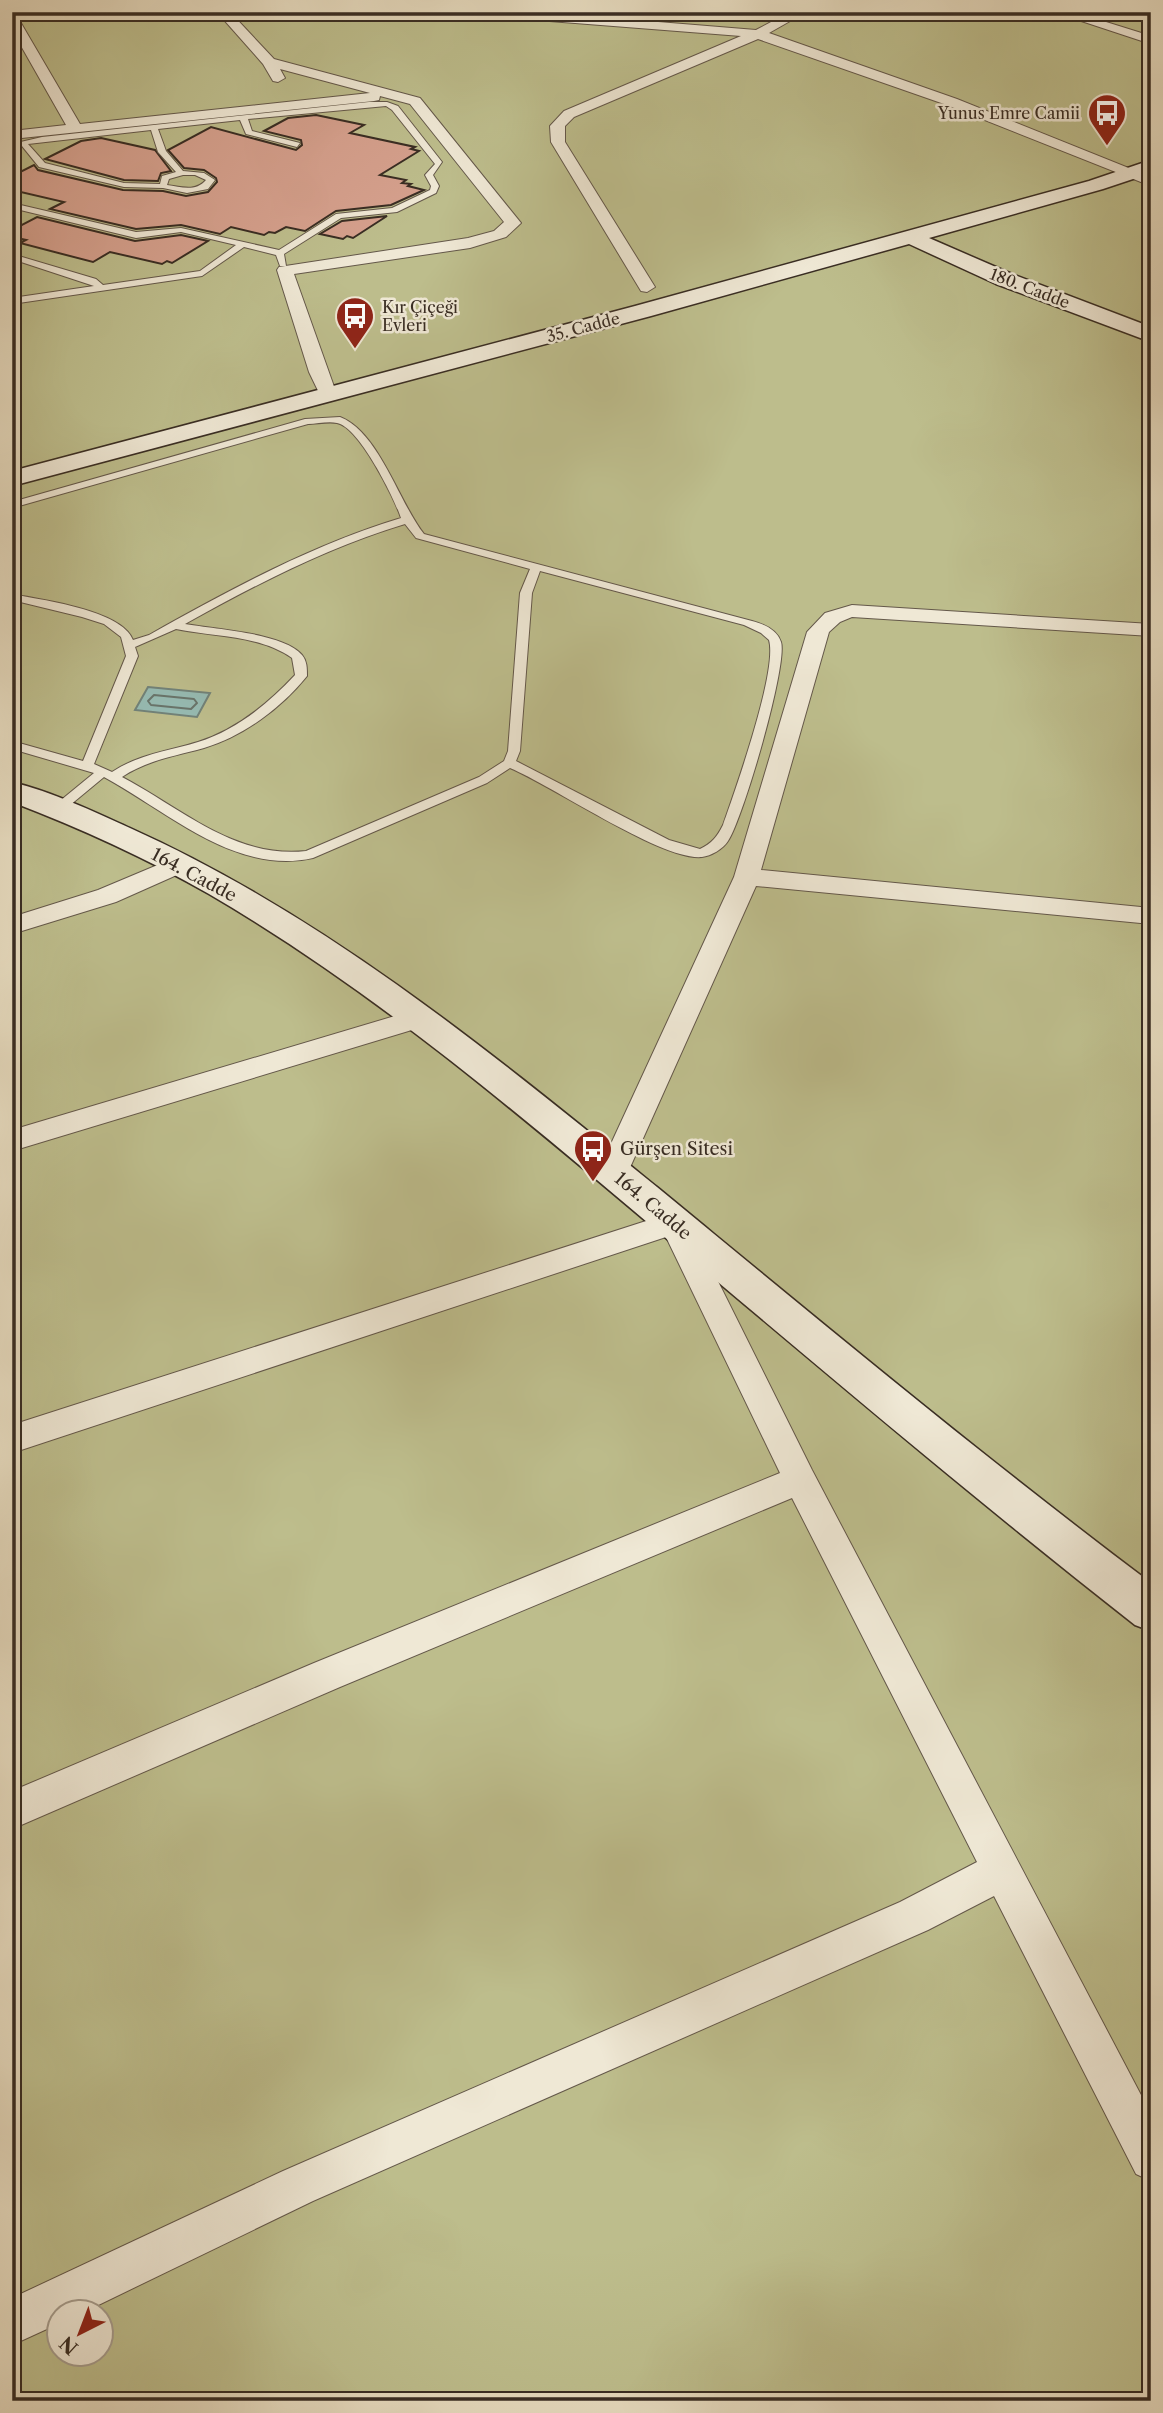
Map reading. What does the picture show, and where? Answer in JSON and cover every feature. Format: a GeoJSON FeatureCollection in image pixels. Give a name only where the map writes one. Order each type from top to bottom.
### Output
{"type":"FeatureCollection","features":[{"type":"Feature","properties":{"kind":"street"},"geometry":{"type":"LineString","coordinates":[[223,12],[269,62],[295,105]]}},
{"type":"Feature","properties":{"kind":"street"},"geometry":{"type":"LineString","coordinates":[[486,12],[758,34],[952,102],[1151,182]]}},
{"type":"Feature","properties":{"kind":"street"},"geometry":{"type":"LineString","coordinates":[[647,288],[558,142],[555,132],[557,125],[569,114],[758,34],[800,12]]}},
{"type":"Feature","properties":{"kind":"street"},"geometry":{"type":"LineString","coordinates":[[1060,12],[1151,40]]}},
{"type":"Feature","properties":{"kind":"street"},"geometry":{"type":"LineString","coordinates":[[12,18],[75,128]]}},
{"type":"Feature","properties":{"kind":"street"},"geometry":{"type":"LineString","coordinates":[[269,62],[395,95],[419,105],[513,223],[500,234],[470,243],[285,270],[328,395]]}},
{"type":"Feature","properties":{"kind":"street"},"geometry":{"type":"LineString","coordinates":[[18,139],[75,128],[395,95]]}},
{"type":"Feature","properties":{"kind":"street"},"geometry":{"type":"LineString","coordinates":[[752,259],[1103,162],[1151,145]]}},
{"type":"Feature","properties":{"kind":"street","name":"35. Cadde"},"geometry":{"type":"LineString","coordinates":[[12,479],[911,237],[1151,166]]}},
{"type":"Feature","properties":{"kind":"street","name":"180. Cadde"},"geometry":{"type":"LineString","coordinates":[[911,237],[992,274],[1151,335]]}},
{"type":"Feature","properties":{"kind":"street","name":"35. Cadde"},"geometry":{"type":"LineString","coordinates":[[623,293],[673,280]]}},
{"type":"Feature","properties":{"kind":"street"},"geometry":{"type":"LineString","coordinates":[[292,379],[344,366]]}},
{"type":"Feature","properties":{"kind":"street"},"geometry":{"type":"LineString","coordinates":[[613,1172],[747,877],[818,632],[831,617],[852,611],[1151,630]]}},
{"type":"Feature","properties":{"kind":"street","name":"164. Cadde"},"geometry":{"type":"LineString","coordinates":[[12,791],[59,808],[179,864],[248,903],[415,1019],[524,1099],[1038,1525],[1151,1610]]}},
{"type":"Feature","properties":{"kind":"street"},"geometry":{"type":"LineString","coordinates":[[12,926],[107,896],[179,864]]}},
{"type":"Feature","properties":{"kind":"street"},"geometry":{"type":"LineString","coordinates":[[747,877],[1151,916]]}},
{"type":"Feature","properties":{"kind":"street"},"geometry":{"type":"LineString","coordinates":[[12,1141],[415,1019]]}},
{"type":"Feature","properties":{"kind":"street"},"geometry":{"type":"LineString","coordinates":[[12,1439],[674,1223],[800,1480],[1151,2159]]}},
{"type":"Feature","properties":{"kind":"street"},"geometry":{"type":"LineString","coordinates":[[12,1810],[327,1675],[800,1480]]}},
{"type":"Feature","properties":{"kind":"street"},"geometry":{"type":"LineString","coordinates":[[12,2322],[298,2186],[914,1916],[1001,1871]]}},
{"type":"Feature","properties":{"kind":"lane"},"geometry":{"type":"LineString","coordinates":[[12,146],[18,139],[387,104],[395,108],[439,164],[429,175],[435,186],[433,191],[411,204],[394,210],[339,216],[281,253],[181,230],[136,235],[12,205]]}},
{"type":"Feature","properties":{"kind":"lane"},"geometry":{"type":"LineString","coordinates":[[243,117],[249,132],[298,145]]}},
{"type":"Feature","properties":{"kind":"lane"},"geometry":{"type":"LineString","coordinates":[[154,127],[162,152],[181,173]]}},
{"type":"Feature","properties":{"kind":"lane"},"geometry":{"type":"LineString","coordinates":[[18,139],[42,165],[124,185],[163,186],[187,191],[210,183],[211,180],[201,174],[181,173],[165,178],[163,186]]}},
{"type":"Feature","properties":{"kind":"lane"},"geometry":{"type":"LineString","coordinates":[[12,301],[202,273],[242,245]]}},
{"type":"Feature","properties":{"kind":"lane"},"geometry":{"type":"LineString","coordinates":[[281,253],[285,270]]}},
{"type":"Feature","properties":{"kind":"lane"},"geometry":{"type":"LineString","coordinates":[[12,256],[93,281],[102,288]]}},
{"type":"Feature","properties":{"kind":"lane"},"geometry":{"type":"LineString","coordinates":[[12,505],[308,421],[340,421],[356,430],[401,499],[407,520],[420,536],[748,623],[772,634],[777,652],[773,677],[729,824],[719,844],[701,853],[682,851],[661,842],[541,777],[509,763]]}},
{"type":"Feature","properties":{"kind":"lane"},"geometry":{"type":"LineString","coordinates":[[130,645],[153,637],[247,585],[377,529],[407,520]]}},
{"type":"Feature","properties":{"kind":"lane"},"geometry":{"type":"LineString","coordinates":[[12,745],[108,774],[224,840],[265,857],[291,860],[309,856],[483,780],[509,763],[514,751],[526,593],[536,568]]}},
{"type":"Feature","properties":{"kind":"lane"},"geometry":{"type":"LineString","coordinates":[[12,597],[108,622],[126,636],[130,645],[132,656],[87,767]]}},
{"type":"Feature","properties":{"kind":"lane"},"geometry":{"type":"LineString","coordinates":[[59,808],[108,774],[139,760],[202,744],[239,728],[263,713],[301,676],[301,665],[296,655],[270,642],[174,625]]}},
{"type":"Feature","properties":{"kind":"green space"},"geometry":{"type":"Polygon","coordinates":[[[12,12],[1151,12],[1151,2401],[12,2401],[12,12]]]}},
{"type":"Feature","properties":{"kind":"water"},"geometry":{"type":"Polygon","coordinates":[[[148,687],[210,693],[197,717],[135,710],[148,687]]]}},
{"type":"Feature","properties":{"kind":"building"},"geometry":{"type":"Polygon","coordinates":[[[316,115],[364,125],[350,133],[415,147],[411,149],[419,151],[380,175],[406,180],[402,183],[424,190],[391,205],[336,211],[305,231],[286,227],[264,235],[231,227],[220,234],[181,225],[136,229],[50,209],[64,202],[12,190],[12,176],[34,165],[38,170],[123,190],[163,191],[186,196],[208,192],[217,182],[216,178],[204,170],[184,168],[168,150],[211,127],[296,150],[302,145],[301,140],[264,131],[288,118],[316,115]]]}},
{"type":"Feature","properties":{"kind":"building"},"geometry":{"type":"Polygon","coordinates":[[[101,138],[155,150],[171,171],[161,173],[158,181],[124,180],[45,159],[81,141],[101,138]]]}},
{"type":"Feature","properties":{"kind":"building"},"geometry":{"type":"Polygon","coordinates":[[[387,216],[353,238],[347,236],[343,239],[320,234],[342,221],[387,216]]]}},
{"type":"Feature","properties":{"kind":"building"},"geometry":{"type":"Polygon","coordinates":[[[37,217],[135,241],[181,235],[208,241],[172,263],[167,261],[162,264],[110,252],[93,262],[20,243],[26,240],[12,237],[12,230],[37,217]]]}},
{"type":"Feature","properties":{"kind":"place","name":"Yunus Emre Camii"},"geometry":{"type":"Point","coordinates":[1107,147]}},
{"type":"Feature","properties":{"kind":"place","name":"Kır Çiçeği Evleri"},"geometry":{"type":"Point","coordinates":[355,350]}},
{"type":"Feature","properties":{"kind":"place","name":"Gürşen Sitesi"},"geometry":{"type":"Point","coordinates":[593,1183]}}]}
